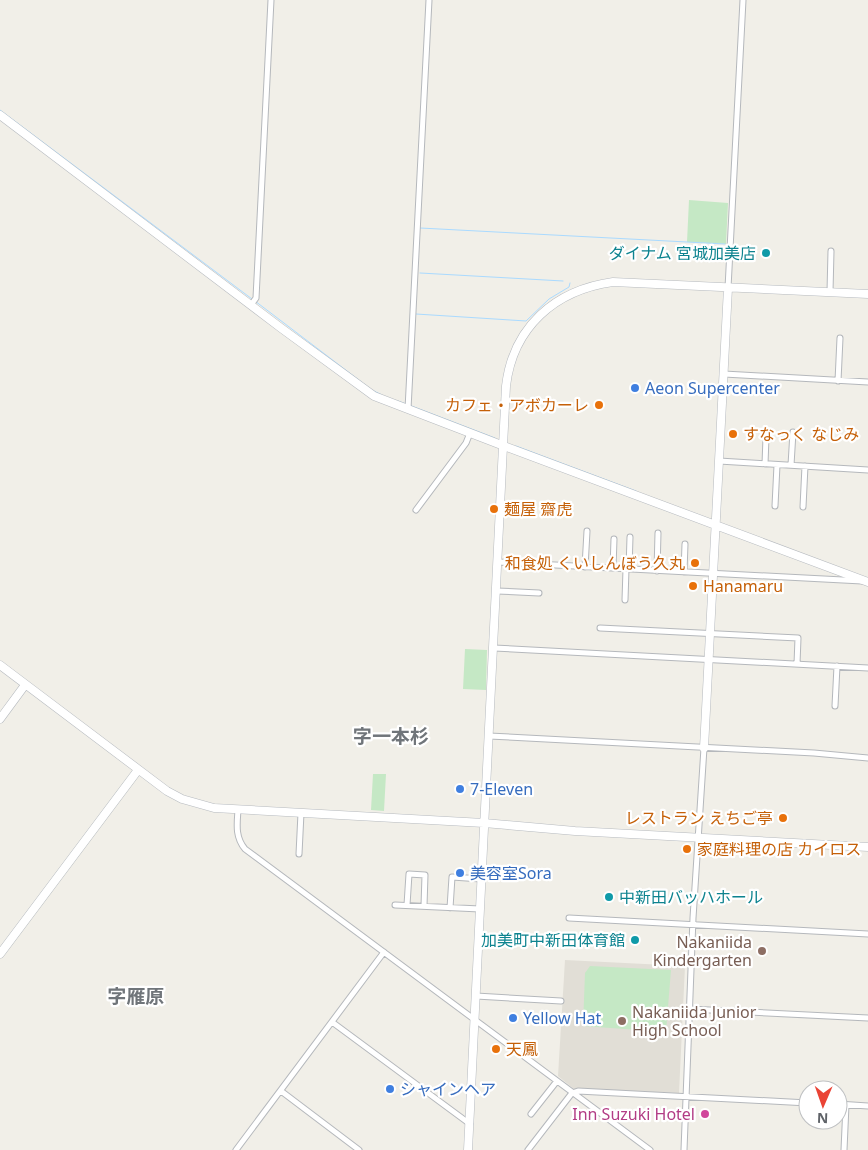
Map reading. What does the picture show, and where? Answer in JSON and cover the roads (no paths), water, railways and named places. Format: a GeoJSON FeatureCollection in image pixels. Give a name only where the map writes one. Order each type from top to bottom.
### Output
{"type":"FeatureCollection","features":[{"type":"Feature","properties":{"kind":"street"},"geometry":{"type":"LineString","coordinates":[[253,302],[270,0]]}},
{"type":"Feature","properties":{"kind":"street"},"geometry":{"type":"LineString","coordinates":[[408,406],[429,0]]}},
{"type":"Feature","properties":{"kind":"street"},"geometry":{"type":"LineString","coordinates":[[684,1150],[694,924],[700,838],[700,801],[743,0]]}},
{"type":"Feature","properties":{"kind":"street"},"geometry":{"type":"LineString","coordinates":[[0,115],[253,302],[364,390],[380,398],[408,406],[470,433],[866,582]]}},
{"type":"Feature","properties":{"kind":"street"},"geometry":{"type":"LineString","coordinates":[[830,292],[831,251]]}},
{"type":"Feature","properties":{"kind":"street"},"geometry":{"type":"LineString","coordinates":[[468,1150],[506,386],[509,369],[516,350],[530,326],[558,301],[584,288],[613,282],[868,294]]}},
{"type":"Feature","properties":{"kind":"street"},"geometry":{"type":"LineString","coordinates":[[838,381],[840,338]]}},
{"type":"Feature","properties":{"kind":"street"},"geometry":{"type":"LineString","coordinates":[[724,374],[868,382]]}},
{"type":"Feature","properties":{"kind":"street"},"geometry":{"type":"LineString","coordinates":[[791,465],[793,432]]}},
{"type":"Feature","properties":{"kind":"street"},"geometry":{"type":"LineString","coordinates":[[416,510],[466,443],[470,433]]}},
{"type":"Feature","properties":{"kind":"street"},"geometry":{"type":"LineString","coordinates":[[765,464],[766,437]]}},
{"type":"Feature","properties":{"kind":"street"},"geometry":{"type":"LineString","coordinates":[[719,461],[868,470]]}},
{"type":"Feature","properties":{"kind":"street"},"geometry":{"type":"LineString","coordinates":[[774,506],[776,464]]}},
{"type":"Feature","properties":{"kind":"street"},"geometry":{"type":"LineString","coordinates":[[802,507],[805,466]]}},
{"type":"Feature","properties":{"kind":"street"},"geometry":{"type":"LineString","coordinates":[[585,567],[587,531]]}},
{"type":"Feature","properties":{"kind":"street"},"geometry":{"type":"LineString","coordinates":[[657,571],[658,533]]}},
{"type":"Feature","properties":{"kind":"street"},"geometry":{"type":"LineString","coordinates":[[625,600],[630,537]]}},
{"type":"Feature","properties":{"kind":"street"},"geometry":{"type":"LineString","coordinates":[[613,568],[614,539]]}},
{"type":"Feature","properties":{"kind":"street"},"geometry":{"type":"LineString","coordinates":[[684,572],[685,544]]}},
{"type":"Feature","properties":{"kind":"street"},"geometry":{"type":"LineString","coordinates":[[498,562],[866,582]]}},
{"type":"Feature","properties":{"kind":"street"},"geometry":{"type":"LineString","coordinates":[[497,591],[539,593]]}},
{"type":"Feature","properties":{"kind":"street"},"geometry":{"type":"LineString","coordinates":[[600,628],[798,638],[797,664]]}},
{"type":"Feature","properties":{"kind":"street"},"geometry":{"type":"LineString","coordinates":[[494,648],[868,668]]}},
{"type":"Feature","properties":{"kind":"street"},"geometry":{"type":"LineString","coordinates":[[0,665],[167,791],[182,799],[214,808],[868,847]]}},
{"type":"Feature","properties":{"kind":"street"},"geometry":{"type":"LineString","coordinates":[[835,706],[837,666]]}},
{"type":"Feature","properties":{"kind":"street"},"geometry":{"type":"LineString","coordinates":[[0,719],[25,685]]}},
{"type":"Feature","properties":{"kind":"street"},"geometry":{"type":"LineString","coordinates":[[489,736],[814,753],[868,758]]}},
{"type":"Feature","properties":{"kind":"street"},"geometry":{"type":"LineString","coordinates":[[0,954],[138,770]]}},
{"type":"Feature","properties":{"kind":"street"},"geometry":{"type":"LineString","coordinates":[[238,810],[238,840],[245,849],[650,1150]]}},
{"type":"Feature","properties":{"kind":"street"},"geometry":{"type":"LineString","coordinates":[[299,854],[301,813]]}},
{"type":"Feature","properties":{"kind":"street"},"geometry":{"type":"LineString","coordinates":[[408,906],[409,874],[425,875],[424,906]]}},
{"type":"Feature","properties":{"kind":"street"},"geometry":{"type":"LineString","coordinates":[[450,908],[452,877],[482,879]]}},
{"type":"Feature","properties":{"kind":"street"},"geometry":{"type":"LineString","coordinates":[[395,905],[480,909]]}},
{"type":"Feature","properties":{"kind":"street"},"geometry":{"type":"LineString","coordinates":[[570,918],[868,934]]}},
{"type":"Feature","properties":{"kind":"street"},"geometry":{"type":"LineString","coordinates":[[236,1150],[384,952]]}},
{"type":"Feature","properties":{"kind":"street"},"geometry":{"type":"LineString","coordinates":[[476,996],[561,1001]]}},
{"type":"Feature","properties":{"kind":"street"},"geometry":{"type":"LineString","coordinates":[[690,1009],[868,1018]]}},
{"type":"Feature","properties":{"kind":"street"},"geometry":{"type":"LineString","coordinates":[[332,1022],[470,1124]]}},
{"type":"Feature","properties":{"kind":"street"},"geometry":{"type":"LineString","coordinates":[[531,1114],[556,1081]]}},
{"type":"Feature","properties":{"kind":"street"},"geometry":{"type":"LineString","coordinates":[[280,1090],[359,1150]]}},
{"type":"Feature","properties":{"kind":"street"},"geometry":{"type":"LineString","coordinates":[[528,1150],[572,1093],[578,1091],[798,1102]]}},
{"type":"Feature","properties":{"kind":"street"},"geometry":{"type":"LineString","coordinates":[[848,1105],[868,1106]]}},
{"type":"Feature","properties":{"kind":"street"},"geometry":{"type":"LineString","coordinates":[[844,1150],[845,1130]]}},
{"type":"Feature","properties":{"kind":"waterway"},"geometry":{"type":"LineString","coordinates":[[0,110],[252,299]]}},
{"type":"Feature","properties":{"kind":"waterway"},"geometry":{"type":"LineString","coordinates":[[420,228],[725,244]]}},
{"type":"Feature","properties":{"kind":"waterway"},"geometry":{"type":"LineString","coordinates":[[420,273],[563,281]]}},
{"type":"Feature","properties":{"kind":"waterway"},"geometry":{"type":"LineString","coordinates":[[416,314],[526,321],[549,299],[569,287],[570,283]]}},
{"type":"Feature","properties":{"kind":"waterway"},"geometry":{"type":"LineString","coordinates":[[255,301],[372,390],[382,395]]}},
{"type":"Feature","properties":{"kind":"waterway"},"geometry":{"type":"LineString","coordinates":[[398,401],[406,404]]}},
{"type":"Feature","properties":{"kind":"waterway"},"geometry":{"type":"LineString","coordinates":[[409,405],[495,438]]}},
{"type":"Feature","properties":{"kind":"waterway"},"geometry":{"type":"LineString","coordinates":[[516,446],[636,491]]}},
{"type":"Feature","properties":{"kind":"place","name":"ダイナム 宮城加美店"},"geometry":{"type":"Point","coordinates":[766,253]}},
{"type":"Feature","properties":{"kind":"place","name":"Aeon Supercenter"},"geometry":{"type":"Point","coordinates":[635,388]}},
{"type":"Feature","properties":{"kind":"place","name":"カフェ・アボカーレ"},"geometry":{"type":"Point","coordinates":[599,405]}},
{"type":"Feature","properties":{"kind":"place","name":"すなっく なじみ"},"geometry":{"type":"Point","coordinates":[733,434]}},
{"type":"Feature","properties":{"kind":"place","name":"麺屋 齋虎"},"geometry":{"type":"Point","coordinates":[494,509]}},
{"type":"Feature","properties":{"kind":"place","name":"和食処 くいしんぼう久丸"},"geometry":{"type":"Point","coordinates":[695,563]}},
{"type":"Feature","properties":{"kind":"place","name":"Hanamaru"},"geometry":{"type":"Point","coordinates":[693,586]}},
{"type":"Feature","properties":{"kind":"place","name":"7-Eleven"},"geometry":{"type":"Point","coordinates":[460,789]}},
{"type":"Feature","properties":{"kind":"place","name":"レストラン えちご亭"},"geometry":{"type":"Point","coordinates":[783,818]}},
{"type":"Feature","properties":{"kind":"place","name":"家庭料理の店 カイロス"},"geometry":{"type":"Point","coordinates":[687,849]}},
{"type":"Feature","properties":{"kind":"place","name":"美容室Sora"},"geometry":{"type":"Point","coordinates":[460,873]}},
{"type":"Feature","properties":{"kind":"place","name":"中新田バッハホール"},"geometry":{"type":"Point","coordinates":[609,897]}},
{"type":"Feature","properties":{"kind":"place","name":"加美町中新田体育館"},"geometry":{"type":"Point","coordinates":[635,940]}},
{"type":"Feature","properties":{"kind":"place","name":"Nakaniida Kindergarten"},"geometry":{"type":"Point","coordinates":[762,951]}},
{"type":"Feature","properties":{"kind":"place","name":"Yellow Hat"},"geometry":{"type":"Point","coordinates":[513,1018]}},
{"type":"Feature","properties":{"kind":"place","name":"Nakaniida Junior High School"},"geometry":{"type":"Point","coordinates":[622,1021]}},
{"type":"Feature","properties":{"kind":"place","name":"天鳳"},"geometry":{"type":"Point","coordinates":[496,1049]}},
{"type":"Feature","properties":{"kind":"place","name":"シャインヘア"},"geometry":{"type":"Point","coordinates":[390,1089]}},
{"type":"Feature","properties":{"kind":"place","name":"Inn Suzuki Hotel"},"geometry":{"type":"Point","coordinates":[705,1114]}},
{"type":"Feature","properties":{"kind":"district","name":"字一本杉"},"geometry":{"type":"Point","coordinates":[391,736]}},
{"type":"Feature","properties":{"kind":"district","name":"字雁原"},"geometry":{"type":"Point","coordinates":[136,996]}}]}
